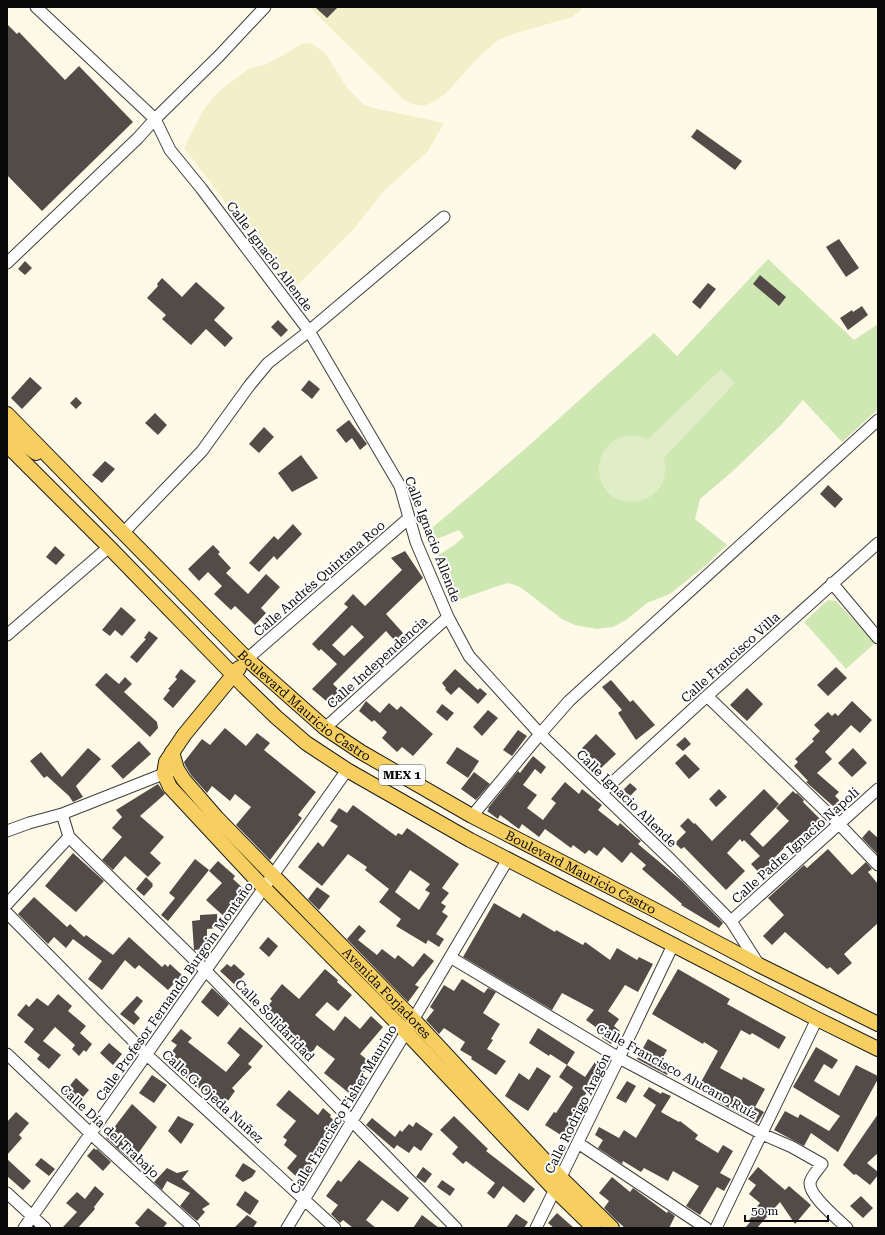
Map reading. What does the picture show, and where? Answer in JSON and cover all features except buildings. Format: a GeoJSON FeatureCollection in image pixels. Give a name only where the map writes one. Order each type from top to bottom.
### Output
{"type":"FeatureCollection","features":[{"type":"Feature","properties":{"kind":"main road","name":"Boulevard Mauricio Castro"},"geometry":{"type":"LineString","coordinates":[[7,414],[247,659],[325,728],[361,752],[472,816],[759,965],[878,1024]]}},
{"type":"Feature","properties":{"kind":"main road"},"geometry":{"type":"LineString","coordinates":[[7,431],[39,455],[54,462]]}},
{"type":"Feature","properties":{"kind":"main road","name":"Boulevard Mauricio Castro"},"geometry":{"type":"LineString","coordinates":[[7,446],[109,547],[232,674],[276,717],[306,743],[347,770],[470,840],[816,1019],[878,1049]]}},
{"type":"Feature","properties":{"kind":"main road"},"geometry":{"type":"LineString","coordinates":[[170,771],[166,762],[172,752],[232,674],[247,659]]}},
{"type":"Feature","properties":{"kind":"main road","name":"Avenida Forjadores"},"geometry":{"type":"LineString","coordinates":[[170,771],[184,780],[217,818],[414,1019],[558,1184],[594,1228]]}},
{"type":"Feature","properties":{"kind":"main road","name":"Avenida Forjadores"},"geometry":{"type":"LineString","coordinates":[[170,771],[170,787],[264,888],[558,1184],[612,1228]]}},
{"type":"Feature","properties":{"kind":"street","name":"Calle Ignacio Allende"},"geometry":{"type":"LineString","coordinates":[[36,7],[155,119],[170,150],[202,188],[309,331],[400,486],[416,542],[448,617],[469,656],[540,734],[672,861],[731,921],[759,965]]}},
{"type":"Feature","properties":{"kind":"street"},"geometry":{"type":"LineString","coordinates":[[7,263],[138,138],[265,7]]}},
{"type":"Feature","properties":{"kind":"street"},"geometry":{"type":"LineString","coordinates":[[124,532],[202,451],[249,386],[268,363],[309,331],[444,217]]}},
{"type":"Feature","properties":{"kind":"street"},"geometry":{"type":"LineString","coordinates":[[472,816],[540,734],[575,696],[878,420]]}},
{"type":"Feature","properties":{"kind":"street","name":"Calle Andrés Quintana Roo"},"geometry":{"type":"LineString","coordinates":[[247,659],[409,518]]}},
{"type":"Feature","properties":{"kind":"street","name":"Calle Francisco Villa"},"geometry":{"type":"LineString","coordinates":[[602,793],[707,696],[878,543]]}},
{"type":"Feature","properties":{"kind":"street"},"geometry":{"type":"LineString","coordinates":[[7,635],[109,547]]}},
{"type":"Feature","properties":{"kind":"street"},"geometry":{"type":"LineString","coordinates":[[832,583],[878,638]]}},
{"type":"Feature","properties":{"kind":"street","name":"Calle Independencia"},"geometry":{"type":"LineString","coordinates":[[325,728],[448,617]]}},
{"type":"Feature","properties":{"kind":"street"},"geometry":{"type":"LineString","coordinates":[[707,696],[839,824],[878,865]]}},
{"type":"Feature","properties":{"kind":"street","name":"Calle Profesor Fernando Burgoin Montaño"},"geometry":{"type":"LineString","coordinates":[[24,1228],[264,888],[274,876],[347,770]]}},
{"type":"Feature","properties":{"kind":"street"},"geometry":{"type":"LineString","coordinates":[[7,832],[30,823],[62,814],[170,771]]}},
{"type":"Feature","properties":{"kind":"street","name":"Calle Padre Ignacio Napoli"},"geometry":{"type":"LineString","coordinates":[[731,921],[878,789]]}},
{"type":"Feature","properties":{"kind":"street"},"geometry":{"type":"LineString","coordinates":[[7,904],[69,837],[62,814]]}},
{"type":"Feature","properties":{"kind":"street","name":"Calle Solidaridad"},"geometry":{"type":"LineString","coordinates":[[69,837],[206,971],[353,1120],[456,1228]]}},
{"type":"Feature","properties":{"kind":"street","name":"Calle Francisco Fisher Maurino"},"geometry":{"type":"LineString","coordinates":[[287,1228],[414,1019],[508,859]]}},
{"type":"Feature","properties":{"kind":"street","name":"Calle G. Ojeda Nuñez"},"geometry":{"type":"LineString","coordinates":[[7,913],[147,1055],[335,1228]]}},
{"type":"Feature","properties":{"kind":"street","name":"Calle Rodrigo Aragón"},"geometry":{"type":"LineString","coordinates":[[536,1228],[620,1058],[673,945]]}},
{"type":"Feature","properties":{"kind":"street","name":"Calle Francisco Alucano Ruíz"},"geometry":{"type":"LineString","coordinates":[[450,957],[620,1058],[762,1134],[792,1147],[822,1164],[812,1177],[810,1184],[815,1196],[848,1228]]}},
{"type":"Feature","properties":{"kind":"street"},"geometry":{"type":"LineString","coordinates":[[716,1228],[816,1019]]}},
{"type":"Feature","properties":{"kind":"street","name":"Calle Día del Trabajo"},"geometry":{"type":"LineString","coordinates":[[7,1054],[91,1134],[194,1228]]}},
{"type":"Feature","properties":{"kind":"street"},"geometry":{"type":"LineString","coordinates":[[578,1143],[706,1228]]}},
{"type":"Feature","properties":{"kind":"street"},"geometry":{"type":"LineString","coordinates":[[7,1193],[45,1228]]}},
{"type":"Feature","properties":{"kind":"shaded area"},"geometry":{"type":"Polygon","coordinates":[[[309,7],[584,7],[572,17],[510,35],[497,41],[482,54],[445,94],[424,106],[412,104],[404,100],[309,7]]]}},
{"type":"Feature","properties":{"kind":"shaded area"},"geometry":{"type":"Polygon","coordinates":[[[304,43],[313,44],[326,54],[347,88],[363,104],[374,108],[444,123],[428,151],[382,193],[353,230],[293,290],[184,148],[203,111],[214,96],[250,68],[265,65],[304,43]]]}},
{"type":"Feature","properties":{"kind":"green space"},"geometry":{"type":"Polygon","coordinates":[[[768,259],[854,340],[878,324],[878,409],[842,442],[803,400],[781,425],[733,471],[700,499],[695,519],[727,545],[706,565],[670,594],[647,603],[626,620],[613,627],[597,629],[575,625],[562,619],[520,587],[509,583],[458,600],[437,556],[464,537],[459,530],[442,537],[429,540],[425,534],[525,449],[654,333],[677,356],[768,259]]]}},
{"type":"Feature","properties":{"kind":"green space"},"geometry":{"type":"Polygon","coordinates":[[[721,369],[735,383],[664,458],[665,475],[659,489],[649,497],[636,501],[623,501],[611,495],[603,485],[599,469],[601,458],[606,448],[615,440],[624,436],[639,436],[648,439],[721,369]]]}},
{"type":"Feature","properties":{"kind":"green space"},"geometry":{"type":"Polygon","coordinates":[[[828,600],[836,601],[875,643],[846,669],[804,622],[828,600]]]}}]}
